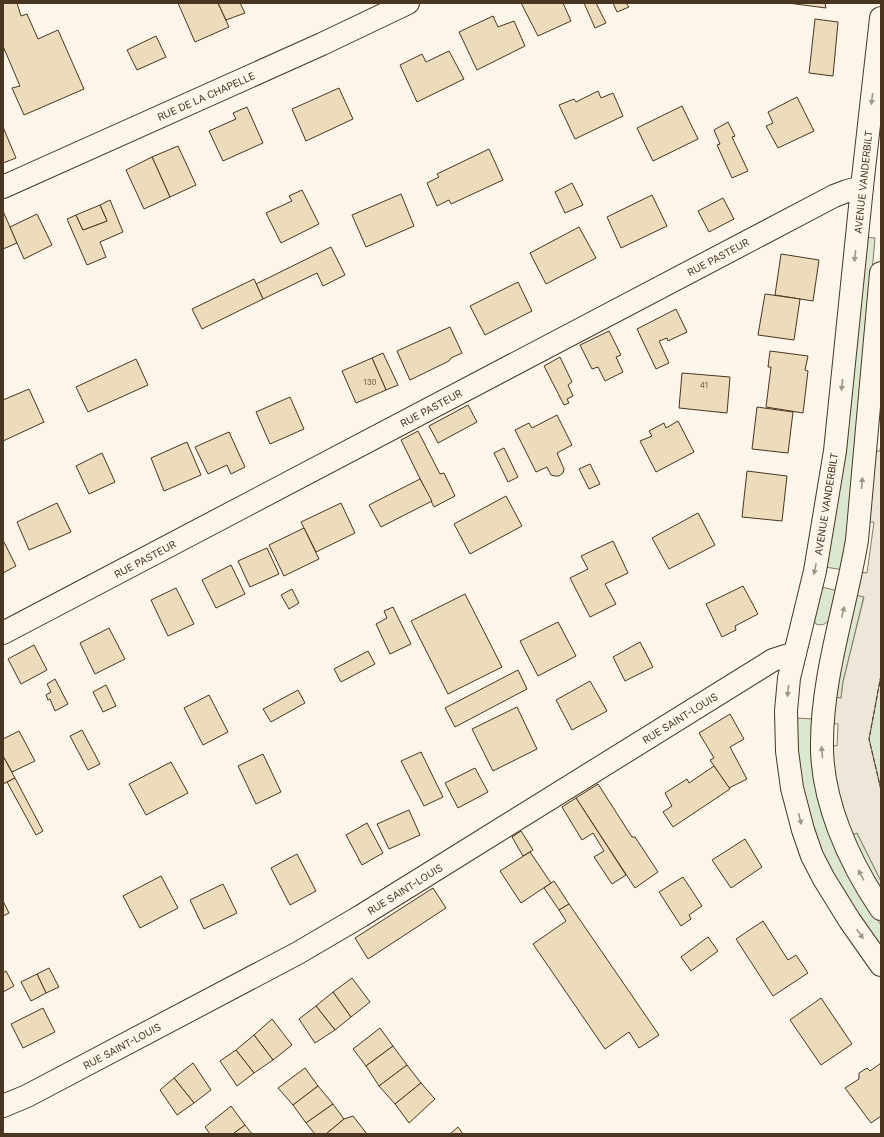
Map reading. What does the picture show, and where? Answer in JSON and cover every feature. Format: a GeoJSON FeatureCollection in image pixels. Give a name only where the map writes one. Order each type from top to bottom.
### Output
{"type":"FeatureCollection","features":[{"type":"Feature","properties":{"kind":"street","name":"RUE DE LA CHAPELLE"},"geometry":{"type":"LineString","coordinates":[[3,187],[315,47],[408,3]]}},
{"type":"Feature","properties":{"kind":"street","name":"AVENUE VANDERBILT"},"geometry":{"type":"LineString","coordinates":[[881,18],[835,451],[815,571],[789,678],[786,711],[787,751],[792,788],[803,830],[812,856],[824,879],[850,921],[881,965]]}},
{"type":"Feature","properties":{"kind":"street","name":"RUE PASTEUR"},"geometry":{"type":"LineString","coordinates":[[3,633],[834,196],[862,187]]}},
{"type":"Feature","properties":{"kind":"street"},"geometry":{"type":"LineString","coordinates":[[881,273],[857,540],[851,578],[834,650],[823,715],[822,744],[828,795],[837,823],[851,857],[870,893],[881,909]]}},
{"type":"Feature","properties":{"kind":"street","name":"RUE SAINT-LOUIS"},"geometry":{"type":"LineString","coordinates":[[3,1106],[34,1092],[298,953],[361,916],[773,660],[796,653]]}},
{"type":"Feature","properties":{"kind":"green space"},"geometry":{"type":"Polygon","coordinates":[[[865,237],[875,238],[857,444],[844,570],[825,567],[865,237]]]}},
{"type":"Feature","properties":{"kind":"green space"},"geometry":{"type":"Polygon","coordinates":[[[821,587],[839,591],[835,608],[830,619],[821,625],[816,624],[814,620],[821,587]]]}},
{"type":"Feature","properties":{"kind":"green space"},"geometry":{"type":"Polygon","coordinates":[[[855,595],[864,596],[843,682],[841,698],[833,697],[855,595]]]}},
{"type":"Feature","properties":{"kind":"green space"},"geometry":{"type":"Polygon","coordinates":[[[881,675],[881,790],[869,739],[881,675]]]}},
{"type":"Feature","properties":{"kind":"green space"},"geometry":{"type":"Polygon","coordinates":[[[796,718],[814,719],[874,915],[881,925],[881,950],[849,904],[815,841],[796,761],[796,718]]]}},
{"type":"Feature","properties":{"kind":"green space"},"geometry":{"type":"Polygon","coordinates":[[[857,833],[881,881],[881,897],[849,836],[857,833]]]}},
{"type":"Feature","properties":{"kind":"shaded area"},"geometry":{"type":"Polygon","coordinates":[[[881,443],[881,675],[869,739],[881,790],[881,881],[857,833],[849,836],[841,815],[829,745],[837,746],[838,724],[830,723],[833,697],[841,698],[843,682],[864,597],[855,595],[860,572],[867,573],[874,522],[867,522],[872,451],[880,451],[881,443]]]}},
{"type":"Feature","properties":{"kind":"building"},"geometry":{"type":"Polygon","coordinates":[[[3,3],[17,3],[21,16],[27,14],[38,39],[58,30],[84,89],[24,115],[12,88],[20,86],[3,46],[3,3]]]}},
{"type":"Feature","properties":{"kind":"building"},"geometry":{"type":"Polygon","coordinates":[[[178,3],[218,3],[229,27],[195,42],[178,3]]]}},
{"type":"Feature","properties":{"kind":"building"},"geometry":{"type":"Polygon","coordinates":[[[218,3],[240,3],[245,13],[226,20],[218,3]]]}},
{"type":"Feature","properties":{"kind":"building"},"geometry":{"type":"Polygon","coordinates":[[[521,3],[563,3],[571,21],[538,36],[521,3]]]}},
{"type":"Feature","properties":{"kind":"building"},"geometry":{"type":"Polygon","coordinates":[[[584,3],[596,3],[606,23],[595,28],[584,3]]]}},
{"type":"Feature","properties":{"kind":"building"},"geometry":{"type":"Polygon","coordinates":[[[613,3],[626,3],[629,7],[617,12],[613,3]]]}},
{"type":"Feature","properties":{"kind":"building"},"geometry":{"type":"Polygon","coordinates":[[[788,3],[825,3],[826,8],[788,3]]]}},
{"type":"Feature","properties":{"kind":"building"},"geometry":{"type":"Polygon","coordinates":[[[493,16],[498,27],[514,21],[525,46],[477,70],[459,32],[493,16]]]}},
{"type":"Feature","properties":{"kind":"building"},"geometry":{"type":"Polygon","coordinates":[[[815,19],[838,22],[833,76],[809,73],[815,19]]]}},
{"type":"Feature","properties":{"kind":"building"},"geometry":{"type":"Polygon","coordinates":[[[156,36],[166,57],[137,70],[127,50],[156,36]]]}},
{"type":"Feature","properties":{"kind":"building"},"geometry":{"type":"Polygon","coordinates":[[[449,51],[464,79],[417,102],[400,65],[422,54],[426,62],[449,51]]]}},
{"type":"Feature","properties":{"kind":"building"},"geometry":{"type":"Polygon","coordinates":[[[339,88],[353,119],[306,141],[292,109],[339,88]]]}},
{"type":"Feature","properties":{"kind":"building"},"geometry":{"type":"Polygon","coordinates":[[[598,91],[601,98],[613,93],[623,116],[575,139],[559,105],[574,99],[576,102],[598,91]]]}},
{"type":"Feature","properties":{"kind":"building"},"geometry":{"type":"Polygon","coordinates":[[[797,97],[814,131],[778,148],[766,126],[773,123],[768,112],[797,97]]]}},
{"type":"Feature","properties":{"kind":"building"},"geometry":{"type":"Polygon","coordinates":[[[682,106],[698,139],[653,161],[637,128],[682,106]]]}},
{"type":"Feature","properties":{"kind":"building"},"geometry":{"type":"Polygon","coordinates":[[[247,107],[263,143],[223,161],[209,131],[236,119],[233,113],[247,107]]]}},
{"type":"Feature","properties":{"kind":"building"},"geometry":{"type":"Polygon","coordinates":[[[728,122],[735,136],[732,137],[748,171],[732,178],[717,145],[720,144],[714,130],[728,122]]]}},
{"type":"Feature","properties":{"kind":"building"},"geometry":{"type":"Polygon","coordinates":[[[3,127],[16,158],[3,163],[3,127]]]}},
{"type":"Feature","properties":{"kind":"building"},"geometry":{"type":"Polygon","coordinates":[[[178,146],[196,185],[170,197],[152,157],[178,146]]]}},
{"type":"Feature","properties":{"kind":"building"},"geometry":{"type":"Polygon","coordinates":[[[489,149],[503,180],[451,204],[449,200],[437,206],[427,183],[439,177],[437,174],[489,149]]]}},
{"type":"Feature","properties":{"kind":"building"},"geometry":{"type":"Polygon","coordinates":[[[152,157],[170,197],[144,209],[126,170],[152,157]]]}},
{"type":"Feature","properties":{"kind":"building"},"geometry":{"type":"Polygon","coordinates":[[[572,183],[583,205],[565,213],[555,192],[572,183]]]}},
{"type":"Feature","properties":{"kind":"building"},"geometry":{"type":"Polygon","coordinates":[[[302,190],[319,224],[281,243],[266,213],[292,201],[289,196],[302,190]]]}},
{"type":"Feature","properties":{"kind":"building"},"geometry":{"type":"Polygon","coordinates":[[[401,194],[414,226],[366,247],[352,215],[401,194]]]}},
{"type":"Feature","properties":{"kind":"building"},"geometry":{"type":"Polygon","coordinates":[[[652,195],[667,226],[621,248],[607,217],[652,195]]]}},
{"type":"Feature","properties":{"kind":"building"},"geometry":{"type":"Polygon","coordinates":[[[723,198],[734,219],[709,232],[698,211],[723,198]]]}},
{"type":"Feature","properties":{"kind":"building"},"geometry":{"type":"Polygon","coordinates":[[[110,200],[123,232],[100,242],[106,257],[87,265],[67,219],[76,215],[83,230],[107,221],[100,205],[110,200]]]}},
{"type":"Feature","properties":{"kind":"building"},"geometry":{"type":"Polygon","coordinates":[[[100,205],[107,221],[83,230],[76,215],[100,205]]]}},
{"type":"Feature","properties":{"kind":"building"},"geometry":{"type":"Polygon","coordinates":[[[3,211],[17,243],[3,249],[3,211]]]}},
{"type":"Feature","properties":{"kind":"building"},"geometry":{"type":"Polygon","coordinates":[[[37,214],[52,245],[24,259],[10,227],[37,214]]]}},
{"type":"Feature","properties":{"kind":"building"},"geometry":{"type":"Polygon","coordinates":[[[579,227],[596,258],[546,284],[530,253],[579,227]]]}},
{"type":"Feature","properties":{"kind":"building"},"geometry":{"type":"Polygon","coordinates":[[[331,247],[345,275],[323,286],[317,273],[263,299],[256,284],[331,247]]]}},
{"type":"Feature","properties":{"kind":"building"},"geometry":{"type":"Polygon","coordinates":[[[781,254],[819,260],[813,301],[775,295],[781,254]]]}},
{"type":"Feature","properties":{"kind":"building"},"geometry":{"type":"Polygon","coordinates":[[[254,279],[263,299],[202,329],[192,309],[254,279]]]}},
{"type":"Feature","properties":{"kind":"building"},"geometry":{"type":"Polygon","coordinates":[[[518,282],[532,311],[485,335],[470,306],[518,282]]]}},
{"type":"Feature","properties":{"kind":"building"},"geometry":{"type":"Polygon","coordinates":[[[765,294],[800,299],[794,340],[758,335],[765,294]]]}},
{"type":"Feature","properties":{"kind":"building"},"geometry":{"type":"Polygon","coordinates":[[[676,309],[687,332],[668,341],[667,338],[659,341],[669,363],[656,369],[637,329],[676,309]]]}},
{"type":"Feature","properties":{"kind":"building"},"geometry":{"type":"Polygon","coordinates":[[[450,327],[462,353],[410,380],[397,351],[450,327]]]}},
{"type":"Feature","properties":{"kind":"building"},"geometry":{"type":"Polygon","coordinates":[[[609,331],[621,355],[616,357],[623,372],[605,381],[598,367],[592,369],[580,345],[609,331]]]}},
{"type":"Feature","properties":{"kind":"building"},"geometry":{"type":"Polygon","coordinates":[[[770,351],[808,356],[805,370],[808,371],[803,413],[766,407],[771,367],[768,367],[770,351]]]}},
{"type":"Feature","properties":{"kind":"building"},"geometry":{"type":"Polygon","coordinates":[[[383,353],[398,385],[386,390],[372,358],[383,353]]]}},
{"type":"Feature","properties":{"kind":"building"},"geometry":{"type":"Polygon","coordinates":[[[560,357],[572,382],[568,385],[573,396],[567,399],[569,403],[564,405],[544,366],[560,357]]]}},
{"type":"Feature","properties":{"kind":"building"},"geometry":{"type":"Polygon","coordinates":[[[372,358],[386,390],[356,403],[342,371],[372,358]]]}},
{"type":"Feature","properties":{"kind":"building"},"geometry":{"type":"Polygon","coordinates":[[[136,359],[148,385],[88,412],[76,387],[136,359]]]}},
{"type":"Feature","properties":{"kind":"building"},"geometry":{"type":"Polygon","coordinates":[[[682,373],[730,377],[727,413],[679,408],[682,373]]]}},
{"type":"Feature","properties":{"kind":"building"},"geometry":{"type":"Polygon","coordinates":[[[29,389],[44,422],[3,441],[3,400],[29,389]]]}},
{"type":"Feature","properties":{"kind":"building"},"geometry":{"type":"Polygon","coordinates":[[[290,397],[304,429],[270,444],[256,412],[290,397]]]}},
{"type":"Feature","properties":{"kind":"building"},"geometry":{"type":"Polygon","coordinates":[[[468,405],[477,422],[438,443],[429,426],[468,405]]]}},
{"type":"Feature","properties":{"kind":"building"},"geometry":{"type":"Polygon","coordinates":[[[757,407],[793,412],[788,453],[752,449],[757,407]]]}},
{"type":"Feature","properties":{"kind":"building"},"geometry":{"type":"Polygon","coordinates":[[[557,415],[572,445],[557,453],[564,469],[563,473],[559,476],[555,476],[551,475],[547,467],[536,472],[515,430],[529,423],[532,428],[557,415]]]}},
{"type":"Feature","properties":{"kind":"building"},"geometry":{"type":"Polygon","coordinates":[[[678,421],[694,452],[656,472],[640,441],[652,436],[649,431],[664,423],[666,428],[678,421]]]}},
{"type":"Feature","properties":{"kind":"building"},"geometry":{"type":"Polygon","coordinates":[[[418,431],[440,474],[444,473],[455,496],[434,507],[401,440],[418,431]]]}},
{"type":"Feature","properties":{"kind":"building"},"geometry":{"type":"Polygon","coordinates":[[[229,432],[245,467],[231,474],[227,465],[208,474],[195,447],[229,432]]]}},
{"type":"Feature","properties":{"kind":"building"},"geometry":{"type":"Polygon","coordinates":[[[187,442],[201,475],[164,491],[151,458],[187,442]]]}},
{"type":"Feature","properties":{"kind":"building"},"geometry":{"type":"Polygon","coordinates":[[[504,448],[518,477],[508,482],[494,453],[504,448]]]}},
{"type":"Feature","properties":{"kind":"building"},"geometry":{"type":"Polygon","coordinates":[[[102,453],[115,482],[89,494],[76,466],[102,453]]]}},
{"type":"Feature","properties":{"kind":"building"},"geometry":{"type":"Polygon","coordinates":[[[590,464],[600,484],[589,489],[579,469],[590,464]]]}},
{"type":"Feature","properties":{"kind":"building"},"geometry":{"type":"Polygon","coordinates":[[[747,471],[787,476],[782,521],[742,517],[747,471]]]}},
{"type":"Feature","properties":{"kind":"building"},"geometry":{"type":"Polygon","coordinates":[[[420,479],[432,501],[381,527],[369,505],[420,479]]]}},
{"type":"Feature","properties":{"kind":"building"},"geometry":{"type":"Polygon","coordinates":[[[506,496],[522,526],[470,554],[454,524],[506,496]]]}},
{"type":"Feature","properties":{"kind":"building"},"geometry":{"type":"Polygon","coordinates":[[[57,503],[71,532],[29,550],[17,522],[57,503]]]}},
{"type":"Feature","properties":{"kind":"building"},"geometry":{"type":"Polygon","coordinates":[[[341,503],[355,533],[316,552],[301,522],[341,503]]]}},
{"type":"Feature","properties":{"kind":"building"},"geometry":{"type":"Polygon","coordinates":[[[698,513],[715,545],[669,569],[652,538],[698,513]]]}},
{"type":"Feature","properties":{"kind":"building"},"geometry":{"type":"Polygon","coordinates":[[[304,528],[319,559],[284,576],[269,545],[304,528]]]}},
{"type":"Feature","properties":{"kind":"building"},"geometry":{"type":"Polygon","coordinates":[[[3,540],[16,566],[3,573],[3,540]]]}},
{"type":"Feature","properties":{"kind":"building"},"geometry":{"type":"Polygon","coordinates":[[[613,541],[628,573],[605,584],[616,604],[590,617],[570,578],[588,569],[581,556],[613,541]]]}},
{"type":"Feature","properties":{"kind":"building"},"geometry":{"type":"Polygon","coordinates":[[[267,548],[279,574],[250,587],[238,561],[267,548]]]}},
{"type":"Feature","properties":{"kind":"building"},"geometry":{"type":"Polygon","coordinates":[[[231,565],[245,594],[216,608],[202,580],[231,565]]]}},
{"type":"Feature","properties":{"kind":"building"},"geometry":{"type":"Polygon","coordinates":[[[743,586],[758,614],[735,626],[736,630],[722,637],[706,604],[743,586]]]}},
{"type":"Feature","properties":{"kind":"building"},"geometry":{"type":"Polygon","coordinates":[[[176,588],[194,624],[168,636],[151,600],[176,588]]]}},
{"type":"Feature","properties":{"kind":"building"},"geometry":{"type":"Polygon","coordinates":[[[292,589],[299,603],[289,609],[281,595],[292,589]]]}},
{"type":"Feature","properties":{"kind":"building"},"geometry":{"type":"Polygon","coordinates":[[[465,594],[502,667],[448,694],[411,621],[465,594]]]}},
{"type":"Feature","properties":{"kind":"building"},"geometry":{"type":"Polygon","coordinates":[[[393,607],[411,644],[390,654],[376,624],[387,618],[384,611],[393,607]]]}},
{"type":"Feature","properties":{"kind":"building"},"geometry":{"type":"Polygon","coordinates":[[[558,622],[576,656],[538,676],[520,641],[558,622]]]}},
{"type":"Feature","properties":{"kind":"building"},"geometry":{"type":"Polygon","coordinates":[[[109,628],[125,659],[95,674],[80,643],[109,628]]]}},
{"type":"Feature","properties":{"kind":"building"},"geometry":{"type":"Polygon","coordinates":[[[640,642],[653,667],[625,681],[613,657],[640,642]]]}},
{"type":"Feature","properties":{"kind":"building"},"geometry":{"type":"Polygon","coordinates":[[[34,645],[47,670],[21,684],[8,659],[34,645]]]}},
{"type":"Feature","properties":{"kind":"building"},"geometry":{"type":"Polygon","coordinates":[[[368,651],[375,664],[341,682],[334,669],[368,651]]]}},
{"type":"Feature","properties":{"kind":"building"},"geometry":{"type":"Polygon","coordinates":[[[518,670],[527,689],[455,727],[445,708],[518,670]]]}},
{"type":"Feature","properties":{"kind":"building"},"geometry":{"type":"Polygon","coordinates":[[[55,679],[68,704],[55,711],[50,699],[48,700],[46,695],[51,692],[47,684],[55,679]]]}},
{"type":"Feature","properties":{"kind":"building"},"geometry":{"type":"Polygon","coordinates":[[[590,681],[607,711],[572,730],[556,700],[590,681]]]}},
{"type":"Feature","properties":{"kind":"building"},"geometry":{"type":"Polygon","coordinates":[[[106,685],[116,706],[103,712],[93,692],[106,685]]]}},
{"type":"Feature","properties":{"kind":"building"},"geometry":{"type":"Polygon","coordinates":[[[298,690],[305,703],[271,722],[263,709],[298,690]]]}},
{"type":"Feature","properties":{"kind":"building"},"geometry":{"type":"Polygon","coordinates":[[[209,695],[228,732],[203,745],[184,708],[209,695]]]}},
{"type":"Feature","properties":{"kind":"building"},"geometry":{"type":"Polygon","coordinates":[[[517,707],[537,749],[493,771],[472,729],[517,707]]]}},
{"type":"Feature","properties":{"kind":"building"},"geometry":{"type":"Polygon","coordinates":[[[730,714],[744,739],[730,747],[747,779],[729,788],[710,760],[714,758],[699,733],[730,714]]]}},
{"type":"Feature","properties":{"kind":"building"},"geometry":{"type":"Polygon","coordinates":[[[82,730],[100,764],[88,770],[70,736],[82,730]]]}},
{"type":"Feature","properties":{"kind":"building"},"geometry":{"type":"Polygon","coordinates":[[[19,731],[35,761],[12,772],[3,756],[3,739],[19,731]]]}},
{"type":"Feature","properties":{"kind":"building"},"geometry":{"type":"Polygon","coordinates":[[[421,752],[443,797],[424,806],[401,761],[421,752]]]}},
{"type":"Feature","properties":{"kind":"building"},"geometry":{"type":"Polygon","coordinates":[[[263,754],[281,792],[256,804],[238,766],[263,754]]]}},
{"type":"Feature","properties":{"kind":"building"},"geometry":{"type":"Polygon","coordinates":[[[3,756],[15,778],[3,784],[3,756]]]}},
{"type":"Feature","properties":{"kind":"building"},"geometry":{"type":"Polygon","coordinates":[[[171,762],[188,793],[146,815],[129,784],[171,762]]]}},
{"type":"Feature","properties":{"kind":"building"},"geometry":{"type":"Polygon","coordinates":[[[714,766],[730,789],[673,827],[663,812],[672,806],[665,793],[687,779],[689,783],[714,766]]]}},
{"type":"Feature","properties":{"kind":"building"},"geometry":{"type":"Polygon","coordinates":[[[475,768],[488,792],[458,808],[445,783],[475,768]]]}},
{"type":"Feature","properties":{"kind":"building"},"geometry":{"type":"Polygon","coordinates":[[[15,778],[43,831],[36,835],[7,782],[15,778]]]}},
{"type":"Feature","properties":{"kind":"building"},"geometry":{"type":"Polygon","coordinates":[[[598,784],[632,837],[635,837],[658,872],[635,888],[576,798],[598,784]]]}},
{"type":"Feature","properties":{"kind":"building"},"geometry":{"type":"Polygon","coordinates":[[[576,798],[626,875],[612,884],[594,857],[604,851],[593,833],[582,840],[562,807],[576,798]]]}},
{"type":"Feature","properties":{"kind":"building"},"geometry":{"type":"Polygon","coordinates":[[[409,810],[420,835],[389,849],[377,824],[409,810]]]}},
{"type":"Feature","properties":{"kind":"building"},"geometry":{"type":"Polygon","coordinates":[[[367,823],[383,853],[362,865],[346,835],[367,823]]]}},
{"type":"Feature","properties":{"kind":"building"},"geometry":{"type":"Polygon","coordinates":[[[521,831],[533,850],[523,856],[512,837],[521,831]]]}},
{"type":"Feature","properties":{"kind":"building"},"geometry":{"type":"Polygon","coordinates":[[[745,839],[762,867],[731,888],[712,860],[745,839]]]}},
{"type":"Feature","properties":{"kind":"building"},"geometry":{"type":"Polygon","coordinates":[[[530,852],[551,883],[521,903],[500,871],[530,852]]]}},
{"type":"Feature","properties":{"kind":"building"},"geometry":{"type":"Polygon","coordinates":[[[297,854],[316,891],[290,905],[271,868],[297,854]]]}},
{"type":"Feature","properties":{"kind":"building"},"geometry":{"type":"Polygon","coordinates":[[[161,876],[178,908],[140,928],[123,896],[161,876]]]}},
{"type":"Feature","properties":{"kind":"building"},"geometry":{"type":"Polygon","coordinates":[[[683,877],[702,906],[689,915],[691,919],[681,926],[659,892],[683,877]]]}},
{"type":"Feature","properties":{"kind":"building"},"geometry":{"type":"Polygon","coordinates":[[[554,881],[569,904],[559,910],[544,888],[554,881]]]}},
{"type":"Feature","properties":{"kind":"building"},"geometry":{"type":"Polygon","coordinates":[[[223,884],[237,913],[204,929],[190,900],[223,884]]]}},
{"type":"Feature","properties":{"kind":"building"},"geometry":{"type":"Polygon","coordinates":[[[433,888],[446,908],[368,959],[355,938],[433,888]]]}},
{"type":"Feature","properties":{"kind":"building"},"geometry":{"type":"Polygon","coordinates":[[[3,901],[9,913],[3,916],[3,901]]]}},
{"type":"Feature","properties":{"kind":"building"},"geometry":{"type":"Polygon","coordinates":[[[569,904],[659,1035],[639,1048],[629,1032],[605,1049],[533,944],[566,921],[559,910],[569,904]]]}},
{"type":"Feature","properties":{"kind":"building"},"geometry":{"type":"Polygon","coordinates":[[[763,921],[788,960],[796,955],[808,973],[773,996],[736,939],[763,921]]]}},
{"type":"Feature","properties":{"kind":"building"},"geometry":{"type":"Polygon","coordinates":[[[708,937],[718,951],[691,971],[681,957],[708,937]]]}},
{"type":"Feature","properties":{"kind":"building"},"geometry":{"type":"Polygon","coordinates":[[[49,968],[59,987],[46,993],[37,974],[49,968]]]}},
{"type":"Feature","properties":{"kind":"building"},"geometry":{"type":"Polygon","coordinates":[[[6,971],[14,986],[3,992],[3,973],[6,971]]]}},
{"type":"Feature","properties":{"kind":"building"},"geometry":{"type":"Polygon","coordinates":[[[37,974],[46,993],[31,1001],[21,982],[37,974]]]}},
{"type":"Feature","properties":{"kind":"building"},"geometry":{"type":"Polygon","coordinates":[[[352,978],[370,1002],[351,1017],[333,992],[352,978]]]}},
{"type":"Feature","properties":{"kind":"building"},"geometry":{"type":"Polygon","coordinates":[[[333,992],[351,1017],[335,1030],[316,1006],[333,992]]]}},
{"type":"Feature","properties":{"kind":"building"},"geometry":{"type":"Polygon","coordinates":[[[821,998],[852,1044],[821,1065],[790,1020],[821,998]]]}},
{"type":"Feature","properties":{"kind":"building"},"geometry":{"type":"Polygon","coordinates":[[[316,1006],[335,1030],[315,1043],[299,1019],[316,1006]]]}},
{"type":"Feature","properties":{"kind":"building"},"geometry":{"type":"Polygon","coordinates":[[[43,1008],[55,1032],[23,1048],[11,1024],[43,1008]]]}},
{"type":"Feature","properties":{"kind":"building"},"geometry":{"type":"Polygon","coordinates":[[[272,1019],[292,1045],[273,1060],[254,1035],[272,1019]]]}},
{"type":"Feature","properties":{"kind":"building"},"geometry":{"type":"Polygon","coordinates":[[[380,1028],[393,1046],[366,1066],[353,1049],[380,1028]]]}},
{"type":"Feature","properties":{"kind":"building"},"geometry":{"type":"Polygon","coordinates":[[[254,1035],[273,1060],[254,1073],[236,1050],[254,1035]]]}},
{"type":"Feature","properties":{"kind":"building"},"geometry":{"type":"Polygon","coordinates":[[[393,1046],[407,1065],[379,1086],[366,1066],[393,1046]]]}},
{"type":"Feature","properties":{"kind":"building"},"geometry":{"type":"Polygon","coordinates":[[[236,1050],[254,1073],[237,1086],[220,1061],[236,1050]]]}},
{"type":"Feature","properties":{"kind":"building"},"geometry":{"type":"Polygon","coordinates":[[[193,1063],[211,1090],[194,1103],[174,1078],[193,1063]]]}},
{"type":"Feature","properties":{"kind":"building"},"geometry":{"type":"Polygon","coordinates":[[[881,1063],[881,1116],[871,1123],[845,1088],[859,1079],[859,1073],[867,1068],[870,1071],[881,1063]]]}},
{"type":"Feature","properties":{"kind":"building"},"geometry":{"type":"Polygon","coordinates":[[[407,1065],[421,1083],[395,1104],[379,1086],[407,1065]]]}},
{"type":"Feature","properties":{"kind":"building"},"geometry":{"type":"Polygon","coordinates":[[[305,1068],[318,1086],[293,1105],[278,1088],[305,1068]]]}},
{"type":"Feature","properties":{"kind":"building"},"geometry":{"type":"Polygon","coordinates":[[[174,1078],[194,1103],[177,1115],[160,1090],[174,1078]]]}},
{"type":"Feature","properties":{"kind":"building"},"geometry":{"type":"Polygon","coordinates":[[[421,1083],[435,1099],[409,1123],[395,1104],[421,1083]]]}},
{"type":"Feature","properties":{"kind":"building"},"geometry":{"type":"Polygon","coordinates":[[[318,1086],[333,1104],[306,1123],[293,1105],[318,1086]]]}},
{"type":"Feature","properties":{"kind":"building"},"geometry":{"type":"Polygon","coordinates":[[[333,1104],[344,1119],[326,1134],[315,1134],[306,1123],[333,1104]]]}},
{"type":"Feature","properties":{"kind":"building"},"geometry":{"type":"Polygon","coordinates":[[[231,1106],[245,1125],[233,1134],[210,1134],[205,1127],[231,1106]]]}},
{"type":"Feature","properties":{"kind":"building"},"geometry":{"type":"Polygon","coordinates":[[[353,1116],[367,1134],[326,1134],[344,1119],[353,1116]]]}},
{"type":"Feature","properties":{"kind":"building"},"geometry":{"type":"Polygon","coordinates":[[[245,1125],[252,1134],[233,1134],[245,1125]]]}},
{"type":"Feature","properties":{"kind":"building"},"geometry":{"type":"Polygon","coordinates":[[[458,1127],[463,1134],[450,1134],[458,1127]]]}},
{"type":"Feature","properties":{"kind":"fence"},"geometry":{"type":"LineString","coordinates":[[881,675],[869,739],[881,790]]}}]}
